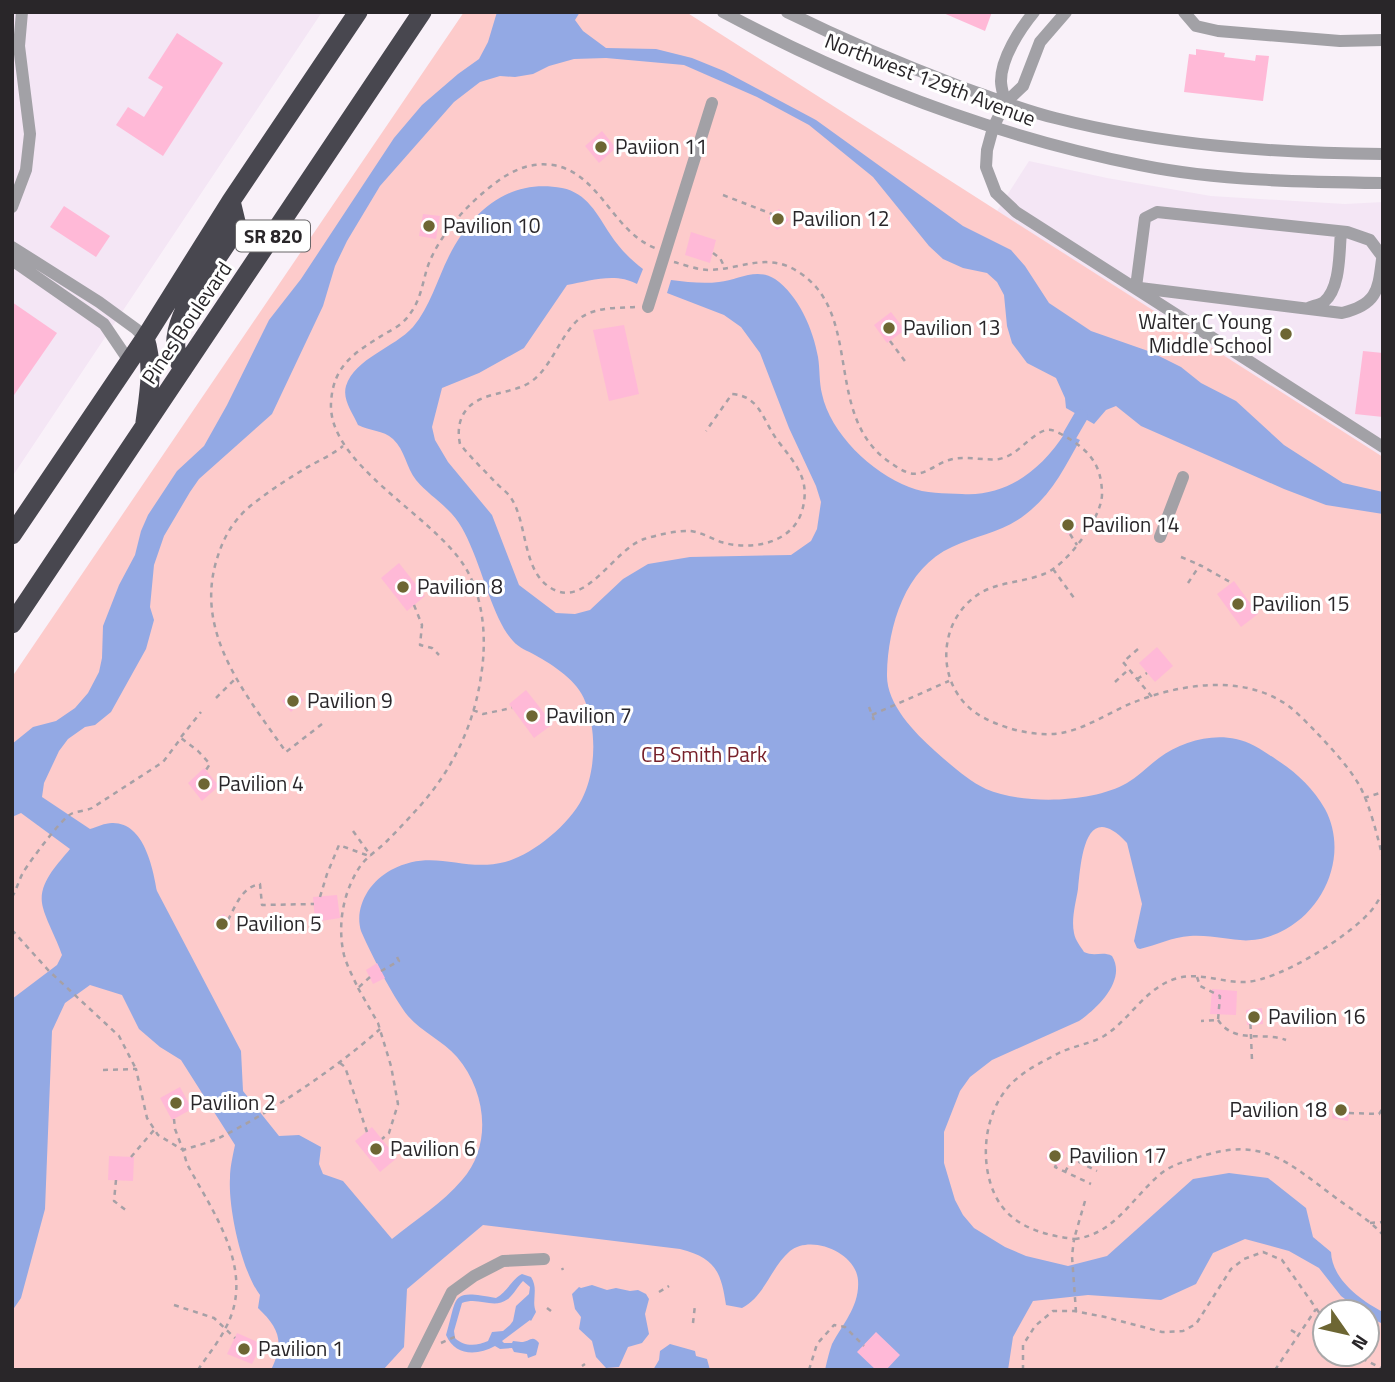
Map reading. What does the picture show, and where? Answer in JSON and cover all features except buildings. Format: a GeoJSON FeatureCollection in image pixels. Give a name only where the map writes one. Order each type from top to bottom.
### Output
{"type":"FeatureCollection","features":[{"type":"Feature","properties":{"kind":"highway","name":"Pines Boulevard"},"geometry":{"type":"LineString","coordinates":[[12,535],[145,338],[232,201],[358,12]]}},
{"type":"Feature","properties":{"kind":"highway","name":"Pines Boulevard"},"geometry":{"type":"LineString","coordinates":[[12,624],[422,12]]}},
{"type":"Feature","properties":{"kind":"highway"},"geometry":{"type":"LineString","coordinates":[[183,369],[177,360],[177,326],[194,293],[237,226],[232,201]]}},
{"type":"Feature","properties":{"kind":"highway"},"geometry":{"type":"LineString","coordinates":[[145,338],[150,355],[151,376],[145,427]]}},
{"type":"Feature","properties":{"kind":"street"},"geometry":{"type":"LineString","coordinates":[[12,207],[26,170],[30,134],[19,46],[22,12]]}},
{"type":"Feature","properties":{"kind":"street","name":"Northwest 129th Avenue"},"geometry":{"type":"LineString","coordinates":[[723,12],[849,74],[993,128],[1142,166],[1234,178],[1383,183]]}},
{"type":"Feature","properties":{"kind":"street","name":"Northwest 129th Avenue"},"geometry":{"type":"LineString","coordinates":[[787,12],[887,59],[1005,103],[1055,118],[1143,136],[1315,154],[1383,154]]}},
{"type":"Feature","properties":{"kind":"street"},"geometry":{"type":"LineString","coordinates":[[1005,103],[1001,81],[1007,58],[1021,28],[1034,12]]}},
{"type":"Feature","properties":{"kind":"street"},"geometry":{"type":"LineString","coordinates":[[1184,13],[1196,26],[1218,31],[1340,41],[1383,40]]}},
{"type":"Feature","properties":{"kind":"street"},"geometry":{"type":"LineString","coordinates":[[1061,14],[1040,42],[1023,86],[1005,103],[993,128],[986,167],[996,193],[1016,212],[1383,447]]}},
{"type":"Feature","properties":{"kind":"street"},"geometry":{"type":"LineString","coordinates":[[648,307],[712,103]]}},
{"type":"Feature","properties":{"kind":"street"},"geometry":{"type":"LineString","coordinates":[[1157,212],[1341,232],[1370,240],[1382,254],[1377,287],[1370,301],[1359,309],[1342,313],[1136,287],[1145,218],[1157,212]]}},
{"type":"Feature","properties":{"kind":"street"},"geometry":{"type":"LineString","coordinates":[[1306,308],[1323,303],[1332,289],[1338,269],[1341,232]]}},
{"type":"Feature","properties":{"kind":"street"},"geometry":{"type":"LineString","coordinates":[[12,247],[99,302],[145,338]]}},
{"type":"Feature","properties":{"kind":"street"},"geometry":{"type":"LineString","coordinates":[[12,260],[104,324],[129,361]]}},
{"type":"Feature","properties":{"kind":"street"},"geometry":{"type":"LineString","coordinates":[[1160,537],[1183,477]]}},
{"type":"Feature","properties":{"kind":"street"},"geometry":{"type":"LineString","coordinates":[[413,1370],[452,1292],[474,1276],[503,1261],[544,1259]]}},
{"type":"Feature","properties":{"kind":"path"},"geometry":{"type":"LineString","coordinates":[[382,1139],[389,1133],[398,1104],[391,1066],[380,1029],[344,955],[341,921],[348,890],[362,864],[421,805],[444,774],[470,727],[482,674],[484,621],[467,569],[435,530],[373,478],[343,446],[334,423],[331,404],[337,373],[357,351],[408,318],[418,301],[429,260],[474,200],[502,177],[527,165],[547,164],[568,168],[587,180],[616,217],[641,240],[664,255],[707,270],[764,260],[800,272],[819,291],[830,309],[837,331],[853,414],[863,435],[878,453],[895,466],[910,473],[921,473],[946,460],[1001,459],[1044,429],[1054,430],[1083,446],[1100,471],[1102,499],[1092,525],[1077,545],[1047,574],[984,591],[966,604],[952,626],[945,648],[950,680],[954,690],[972,711],[996,725],[1028,733],[1064,733],[1135,702],[1187,688],[1216,685],[1249,688],[1280,700],[1331,748],[1360,786],[1383,859]]}},
{"type":"Feature","properties":{"kind":"path"},"geometry":{"type":"LineString","coordinates":[[723,195],[772,214]]}},
{"type":"Feature","properties":{"kind":"path"},"geometry":{"type":"LineString","coordinates":[[713,253],[720,258],[725,268]]}},
{"type":"Feature","properties":{"kind":"path"},"geometry":{"type":"LineString","coordinates":[[648,307],[599,310],[584,315],[568,332],[545,369],[530,382],[471,404],[459,424],[460,444],[511,498],[533,564],[541,579],[555,590],[568,594],[592,582],[626,549],[642,540],[688,531],[705,534],[721,542],[759,545],[777,541],[790,530],[800,517],[806,487],[798,467],[775,437],[758,406],[743,395],[732,394],[706,431]]}},
{"type":"Feature","properties":{"kind":"path"},"geometry":{"type":"LineString","coordinates":[[890,341],[907,364]]}},
{"type":"Feature","properties":{"kind":"path"},"geometry":{"type":"LineString","coordinates":[[322,724],[286,752],[244,693],[220,648],[212,615],[211,593],[221,546],[234,522],[278,486],[343,446]]}},
{"type":"Feature","properties":{"kind":"path"},"geometry":{"type":"LineString","coordinates":[[1070,534],[1077,545]]}},
{"type":"Feature","properties":{"kind":"path"},"geometry":{"type":"LineString","coordinates":[[1181,557],[1230,582]]}},
{"type":"Feature","properties":{"kind":"path"},"geometry":{"type":"LineString","coordinates":[[1188,583],[1200,565]]}},
{"type":"Feature","properties":{"kind":"path"},"geometry":{"type":"LineString","coordinates":[[1053,569],[1074,598]]}},
{"type":"Feature","properties":{"kind":"path"},"geometry":{"type":"LineString","coordinates":[[414,605],[422,625],[420,645],[432,648],[439,655]]}},
{"type":"Feature","properties":{"kind":"path"},"geometry":{"type":"LineString","coordinates":[[1138,649],[1123,662],[1152,697]]}},
{"type":"Feature","properties":{"kind":"path"},"geometry":{"type":"LineString","coordinates":[[1115,682],[1129,669]]}},
{"type":"Feature","properties":{"kind":"path"},"geometry":{"type":"LineString","coordinates":[[1138,679],[1147,673]]}},
{"type":"Feature","properties":{"kind":"path"},"geometry":{"type":"LineString","coordinates":[[216,698],[236,678]]}},
{"type":"Feature","properties":{"kind":"path"},"geometry":{"type":"LineString","coordinates":[[872,715],[950,680]]}},
{"type":"Feature","properties":{"kind":"path"},"geometry":{"type":"LineString","coordinates":[[869,707],[874,720]]}},
{"type":"Feature","properties":{"kind":"path"},"geometry":{"type":"LineString","coordinates":[[474,710],[483,714],[512,708]]}},
{"type":"Feature","properties":{"kind":"path"},"geometry":{"type":"LineString","coordinates":[[12,897],[23,873],[50,835],[71,814],[80,813],[163,762],[201,712]]}},
{"type":"Feature","properties":{"kind":"path"},"geometry":{"type":"LineString","coordinates":[[181,738],[210,764],[206,770]]}},
{"type":"Feature","properties":{"kind":"path"},"geometry":{"type":"LineString","coordinates":[[1364,798],[1383,792]]}},
{"type":"Feature","properties":{"kind":"path"},"geometry":{"type":"LineString","coordinates":[[353,831],[371,856]]}},
{"type":"Feature","properties":{"kind":"path"},"geometry":{"type":"LineString","coordinates":[[320,897],[339,845],[371,856]]}},
{"type":"Feature","properties":{"kind":"path"},"geometry":{"type":"LineString","coordinates":[[1383,883],[1382,895],[1370,912],[1354,927],[1300,963],[1251,982],[1197,976],[1178,978],[1152,990],[1127,1017],[1103,1037],[1061,1051],[1022,1074],[1009,1086],[994,1112],[987,1136],[985,1160],[989,1183],[998,1202],[1011,1217],[1042,1234],[1074,1239],[1100,1230],[1115,1221],[1171,1166],[1219,1150],[1265,1152],[1284,1160],[1383,1234]]}},
{"type":"Feature","properties":{"kind":"path"},"geometry":{"type":"LineString","coordinates":[[228,920],[241,895],[250,886],[260,884],[262,905],[314,904]]}},
{"type":"Feature","properties":{"kind":"path"},"geometry":{"type":"LineString","coordinates":[[12,930],[49,971],[119,1036],[136,1069],[147,1118],[158,1135],[183,1150]]}},
{"type":"Feature","properties":{"kind":"path"},"geometry":{"type":"LineString","coordinates":[[397,957],[402,966]]}},
{"type":"Feature","properties":{"kind":"path"},"geometry":{"type":"LineString","coordinates":[[381,971],[399,961]]}},
{"type":"Feature","properties":{"kind":"path"},"geometry":{"type":"LineString","coordinates":[[1197,976],[1200,986],[1220,996],[1218,1020],[1223,1027],[1235,1034],[1251,1037],[1274,1036],[1286,1040]]}},
{"type":"Feature","properties":{"kind":"path"},"geometry":{"type":"LineString","coordinates":[[358,988],[370,977]]}},
{"type":"Feature","properties":{"kind":"path"},"geometry":{"type":"LineString","coordinates":[[1250,1014],[1252,1060]]}},
{"type":"Feature","properties":{"kind":"path"},"geometry":{"type":"LineString","coordinates":[[1201,1021],[1218,1020]]}},
{"type":"Feature","properties":{"kind":"path"},"geometry":{"type":"LineString","coordinates":[[183,1150],[217,1138],[268,1109],[340,1063],[380,1029]]}},
{"type":"Feature","properties":{"kind":"path"},"geometry":{"type":"LineString","coordinates":[[340,1063],[345,1067],[367,1132]]}},
{"type":"Feature","properties":{"kind":"path"},"geometry":{"type":"LineString","coordinates":[[103,1070],[136,1069]]}},
{"type":"Feature","properties":{"kind":"path"},"geometry":{"type":"LineString","coordinates":[[1349,1113],[1379,1114],[1383,1108]]}},
{"type":"Feature","properties":{"kind":"path"},"geometry":{"type":"LineString","coordinates":[[174,1119],[187,1164],[230,1245],[237,1271],[235,1303],[226,1328],[198,1370]]}},
{"type":"Feature","properties":{"kind":"path"},"geometry":{"type":"LineString","coordinates":[[131,1157],[154,1130]]}},
{"type":"Feature","properties":{"kind":"path"},"geometry":{"type":"LineString","coordinates":[[1065,1172],[1071,1161],[1077,1161],[1097,1171]]}},
{"type":"Feature","properties":{"kind":"path"},"geometry":{"type":"LineString","coordinates":[[1056,1165],[1055,1167],[1091,1184]]}},
{"type":"Feature","properties":{"kind":"path"},"geometry":{"type":"LineString","coordinates":[[116,1180],[114,1201],[127,1212]]}},
{"type":"Feature","properties":{"kind":"path"},"geometry":{"type":"LineString","coordinates":[[1076,1311],[1072,1256],[1085,1201]]}},
{"type":"Feature","properties":{"kind":"path"},"geometry":{"type":"LineString","coordinates":[[1370,1223],[1383,1222]]}},
{"type":"Feature","properties":{"kind":"path"},"geometry":{"type":"LineString","coordinates":[[1023,1370],[1023,1345],[1035,1326],[1053,1311],[1076,1311],[1162,1332],[1183,1331],[1196,1324],[1231,1269],[1244,1259],[1263,1252],[1282,1260],[1311,1301]]}},
{"type":"Feature","properties":{"kind":"path"},"geometry":{"type":"LineString","coordinates":[[659,1292],[669,1286]]}},
{"type":"Feature","properties":{"kind":"path"},"geometry":{"type":"LineString","coordinates":[[174,1305],[208,1315],[235,1338]]}},
{"type":"Feature","properties":{"kind":"path"},"geometry":{"type":"LineString","coordinates":[[693,1323],[695,1306]]}},
{"type":"Feature","properties":{"kind":"path"},"geometry":{"type":"LineString","coordinates":[[547,1308],[551,1311]]}},
{"type":"Feature","properties":{"kind":"path"},"geometry":{"type":"LineString","coordinates":[[1275,1370],[1311,1318]]}},
{"type":"Feature","properties":{"kind":"path"},"geometry":{"type":"LineString","coordinates":[[809,1370],[817,1344],[834,1325],[845,1327],[864,1346]]}},
{"type":"Feature","properties":{"kind":"path"},"geometry":{"type":"LineString","coordinates":[[1291,1329],[1299,1335]]}},
{"type":"Feature","properties":{"kind":"path"},"geometry":{"type":"LineString","coordinates":[[441,1343],[458,1335]]}},
{"type":"Feature","properties":{"kind":"shaded area"},"geometry":{"type":"Polygon","coordinates":[[[12,12],[322,12],[12,477],[12,12]]]}},
{"type":"Feature","properties":{"kind":"shaded area","name":"Walter C Young Middle School"},"geometry":{"type":"Polygon","coordinates":[[[1029,161],[1211,196],[1345,204],[1383,202],[1383,457],[997,211],[1029,161]]]}},
{"type":"Feature","properties":{"kind":"green space","name":"CB Smith Park"},"geometry":{"type":"Polygon","coordinates":[[[464,12],[686,12],[1383,457],[1383,1370],[12,1370],[12,677],[464,12]]]}},
{"type":"Feature","properties":{"kind":"water"},"geometry":{"type":"Polygon","coordinates":[[[497,12],[580,12],[575,20],[583,31],[606,48],[656,49],[692,58],[724,71],[816,120],[963,226],[1011,250],[1049,303],[1091,331],[1151,352],[1181,367],[1201,383],[1236,401],[1284,445],[1343,483],[1383,492],[1383,514],[1326,505],[1284,489],[1141,426],[1116,406],[1106,410],[1094,424],[1066,408],[1065,398],[1056,378],[1027,363],[1012,343],[1007,326],[1004,295],[997,282],[987,273],[963,268],[943,259],[929,246],[873,177],[809,125],[757,97],[684,65],[606,58],[574,59],[533,74],[500,76],[480,82],[454,102],[380,186],[335,266],[323,306],[272,414],[199,479],[164,536],[154,565],[150,607],[154,620],[146,649],[111,712],[95,725],[85,727],[68,739],[59,751],[44,783],[42,797],[90,829],[109,823],[123,825],[139,838],[149,859],[157,891],[241,1051],[243,1091],[279,1136],[299,1135],[321,1147],[319,1164],[323,1174],[343,1181],[392,1239],[438,1204],[462,1180],[478,1151],[482,1135],[480,1102],[467,1071],[457,1057],[408,1016],[396,998],[361,931],[361,906],[378,879],[406,864],[435,860],[490,865],[527,853],[549,838],[576,809],[587,788],[592,764],[592,725],[582,694],[571,680],[518,646],[507,633],[459,523],[416,480],[393,439],[358,425],[345,391],[351,376],[358,368],[413,327],[429,302],[458,240],[481,212],[494,201],[525,188],[562,188],[585,199],[617,244],[643,269],[637,284],[611,278],[567,285],[524,348],[479,373],[442,388],[432,427],[435,440],[448,462],[492,515],[519,585],[556,613],[575,614],[590,610],[623,579],[648,564],[690,557],[791,555],[811,541],[817,529],[821,502],[760,353],[741,327],[724,315],[667,293],[671,280],[713,283],[754,274],[768,276],[791,294],[809,324],[818,357],[822,394],[834,423],[843,437],[867,462],[895,481],[935,493],[978,494],[994,491],[1008,486],[1034,469],[1065,433],[1080,440],[1057,480],[1035,506],[1009,525],[952,547],[936,557],[922,569],[902,600],[891,637],[888,685],[896,707],[927,743],[959,772],[986,789],[1019,798],[1057,800],[1112,790],[1127,783],[1167,752],[1186,743],[1216,737],[1236,739],[1263,751],[1298,776],[1320,801],[1332,826],[1334,860],[1330,876],[1313,907],[1286,929],[1260,939],[1190,936],[1140,949],[1134,941],[1142,904],[1127,843],[1113,831],[1102,827],[1094,830],[1088,838],[1081,863],[1073,928],[1084,952],[1112,956],[1116,965],[1113,984],[1094,1009],[1079,1021],[992,1060],[970,1077],[960,1091],[944,1132],[944,1163],[955,1200],[963,1215],[974,1228],[1005,1247],[1026,1256],[1068,1266],[1107,1256],[1193,1179],[1229,1173],[1268,1178],[1306,1208],[1313,1237],[1331,1252],[1336,1271],[1349,1288],[1361,1298],[1344,1298],[1319,1268],[1289,1251],[1245,1239],[1213,1253],[1196,1284],[1161,1300],[1088,1295],[1033,1301],[1013,1337],[1008,1370],[825,1370],[832,1344],[854,1306],[858,1289],[858,1280],[850,1262],[832,1249],[810,1245],[799,1246],[790,1251],[757,1296],[742,1308],[726,1305],[722,1283],[709,1262],[680,1249],[483,1225],[407,1289],[404,1347],[383,1370],[271,1370],[278,1351],[278,1336],[271,1322],[258,1308],[260,1295],[247,1271],[234,1222],[230,1178],[235,1145],[181,1060],[139,1029],[122,995],[90,985],[65,1003],[52,1031],[45,1209],[21,1298],[12,1311],[12,999],[57,965],[62,955],[45,915],[42,895],[50,874],[70,849],[21,813],[12,817],[12,744],[33,727],[56,721],[75,708],[88,693],[99,672],[103,626],[119,585],[135,555],[148,515],[177,471],[204,446],[269,320],[301,279],[394,138],[422,105],[479,59],[488,42],[497,12]]]}},
{"type":"Feature","properties":{"kind":"water"},"geometry":{"type":"Polygon","coordinates":[[[522,1274],[531,1277],[533,1281],[536,1312],[531,1321],[502,1341],[512,1343],[534,1339],[539,1343],[536,1355],[528,1358],[527,1354],[514,1352],[512,1348],[500,1349],[495,1346],[474,1352],[455,1347],[446,1335],[458,1298],[470,1294],[496,1298],[522,1274]],[[523,1281],[510,1297],[502,1302],[462,1303],[454,1331],[455,1338],[462,1343],[475,1345],[488,1341],[492,1332],[503,1331],[513,1321],[516,1306],[529,1294],[530,1287],[523,1281]]]}},
{"type":"Feature","properties":{"kind":"water"},"geometry":{"type":"Polygon","coordinates":[[[592,1285],[607,1290],[638,1290],[649,1299],[645,1314],[649,1334],[642,1343],[628,1347],[619,1367],[606,1368],[596,1357],[592,1341],[579,1329],[581,1317],[575,1309],[572,1294],[579,1287],[592,1285]]]}},
{"type":"Feature","properties":{"kind":"water"},"geometry":{"type":"Polygon","coordinates":[[[670,1344],[695,1351],[696,1356],[707,1359],[710,1370],[653,1370],[659,1360],[660,1351],[670,1344]]]}},
{"type":"Feature","properties":{"kind":"waterway"},"geometry":{"type":"LineString","coordinates":[[1070,435],[1081,416]]}},
{"type":"Feature","properties":{"kind":"place","name":"Paviion 11"},"geometry":{"type":"Point","coordinates":[601,147]}},
{"type":"Feature","properties":{"kind":"place","name":"Pavilion 12"},"geometry":{"type":"Point","coordinates":[778,219]}},
{"type":"Feature","properties":{"kind":"place","name":"Pavilion 10"},"geometry":{"type":"Point","coordinates":[429,226]}},
{"type":"Feature","properties":{"kind":"place","name":"Pavilion 13"},"geometry":{"type":"Point","coordinates":[889,328]}},
{"type":"Feature","properties":{"kind":"place","name":"Walter C Young Middle School"},"geometry":{"type":"Point","coordinates":[1286,334]}},
{"type":"Feature","properties":{"kind":"place","name":"Pavilion 14"},"geometry":{"type":"Point","coordinates":[1068,525]}},
{"type":"Feature","properties":{"kind":"place","name":"Pavilion 8"},"geometry":{"type":"Point","coordinates":[403,587]}},
{"type":"Feature","properties":{"kind":"place","name":"Pavilion 15"},"geometry":{"type":"Point","coordinates":[1238,604]}},
{"type":"Feature","properties":{"kind":"place","name":"Pavilion 9"},"geometry":{"type":"Point","coordinates":[293,701]}},
{"type":"Feature","properties":{"kind":"place","name":"Pavilion 7"},"geometry":{"type":"Point","coordinates":[532,716]}},
{"type":"Feature","properties":{"kind":"place","name":"Pavilion 4"},"geometry":{"type":"Point","coordinates":[204,784]}},
{"type":"Feature","properties":{"kind":"place","name":"Pavilion 5"},"geometry":{"type":"Point","coordinates":[222,924]}},
{"type":"Feature","properties":{"kind":"place","name":"Pavilion 16"},"geometry":{"type":"Point","coordinates":[1254,1017]}},
{"type":"Feature","properties":{"kind":"place","name":"Pavilion 2"},"geometry":{"type":"Point","coordinates":[176,1103]}},
{"type":"Feature","properties":{"kind":"place","name":"Pavilion 18"},"geometry":{"type":"Point","coordinates":[1341,1110]}},
{"type":"Feature","properties":{"kind":"place","name":"Pavilion 6"},"geometry":{"type":"Point","coordinates":[376,1149]}},
{"type":"Feature","properties":{"kind":"place","name":"Pavilion 17"},"geometry":{"type":"Point","coordinates":[1055,1156]}},
{"type":"Feature","properties":{"kind":"place","name":"Pavilion 1"},"geometry":{"type":"Point","coordinates":[244,1349]}}]}
